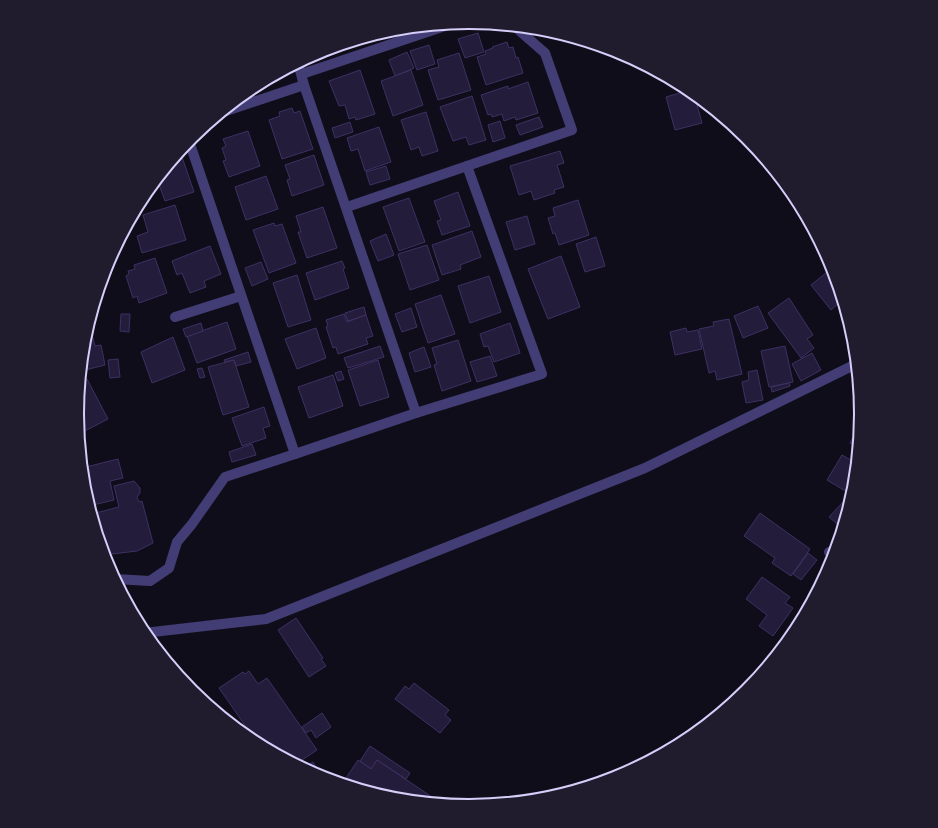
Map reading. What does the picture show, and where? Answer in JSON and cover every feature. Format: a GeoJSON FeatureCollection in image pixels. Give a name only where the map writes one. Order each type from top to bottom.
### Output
{"type":"FeatureCollection","features":[{"type":"Feature","properties":{"kind":"street"},"geometry":{"type":"LineString","coordinates":[[302,74],[430,31]]}},
{"type":"Feature","properties":{"kind":"street"},"geometry":{"type":"LineString","coordinates":[[347,207],[572,130],[545,53],[523,33]]}},
{"type":"Feature","properties":{"kind":"street"},"geometry":{"type":"LineString","coordinates":[[300,69],[304,85],[347,207],[416,413]]}},
{"type":"Feature","properties":{"kind":"street"},"geometry":{"type":"LineString","coordinates":[[235,109],[304,85]]}},
{"type":"Feature","properties":{"kind":"street"},"geometry":{"type":"LineString","coordinates":[[191,148],[295,454]]}},
{"type":"Feature","properties":{"kind":"street"},"geometry":{"type":"LineString","coordinates":[[122,579],[150,581],[169,568],[177,542],[225,478],[416,413],[542,374],[467,166]]}},
{"type":"Feature","properties":{"kind":"street"},"geometry":{"type":"LineString","coordinates":[[175,318],[241,296]]}},
{"type":"Feature","properties":{"kind":"street"},"geometry":{"type":"LineString","coordinates":[[152,632],[266,619],[644,468],[851,366]]}},
{"type":"Feature","properties":{"kind":"building"},"geometry":{"type":"Polygon","coordinates":[[[478,33],[484,52],[465,58],[458,39],[478,33]]]}},
{"type":"Feature","properties":{"kind":"building"},"geometry":{"type":"Polygon","coordinates":[[[507,42],[509,48],[513,47],[523,73],[486,85],[477,57],[486,54],[485,51],[493,48],[492,47],[507,42]]]}},
{"type":"Feature","properties":{"kind":"building"},"geometry":{"type":"Polygon","coordinates":[[[429,45],[435,64],[417,70],[410,51],[429,45]]]}},
{"type":"Feature","properties":{"kind":"building"},"geometry":{"type":"Polygon","coordinates":[[[407,52],[414,68],[395,76],[389,60],[407,52]]]}},
{"type":"Feature","properties":{"kind":"building"},"geometry":{"type":"Polygon","coordinates":[[[459,53],[471,90],[438,100],[428,70],[439,67],[437,60],[459,53]]]}},
{"type":"Feature","properties":{"kind":"building"},"geometry":{"type":"Polygon","coordinates":[[[360,70],[375,114],[356,120],[355,117],[349,119],[345,105],[339,106],[329,81],[360,70]]]}},
{"type":"Feature","properties":{"kind":"building"},"geometry":{"type":"Polygon","coordinates":[[[411,70],[423,105],[393,116],[381,81],[411,70]]]}},
{"type":"Feature","properties":{"kind":"building"},"geometry":{"type":"Polygon","coordinates":[[[528,82],[538,113],[516,120],[515,117],[504,121],[502,114],[492,117],[491,114],[488,115],[481,95],[508,86],[508,89],[528,82]]]}},
{"type":"Feature","properties":{"kind":"building"},"geometry":{"type":"Polygon","coordinates":[[[681,93],[683,94],[697,104],[702,123],[675,130],[666,97],[681,93]]]}},
{"type":"Feature","properties":{"kind":"building"},"geometry":{"type":"Polygon","coordinates":[[[472,96],[486,140],[469,145],[466,137],[453,141],[440,107],[472,96]]]}},
{"type":"Feature","properties":{"kind":"building"},"geometry":{"type":"Polygon","coordinates":[[[292,108],[294,113],[300,111],[313,149],[282,159],[269,120],[280,116],[279,112],[292,108]]]}},
{"type":"Feature","properties":{"kind":"building"},"geometry":{"type":"Polygon","coordinates":[[[426,112],[438,151],[422,156],[419,147],[411,150],[401,120],[426,112]]]}},
{"type":"Feature","properties":{"kind":"building"},"geometry":{"type":"Polygon","coordinates":[[[539,117],[543,127],[520,135],[516,125],[539,117]]]}},
{"type":"Feature","properties":{"kind":"building"},"geometry":{"type":"Polygon","coordinates":[[[500,121],[505,138],[493,142],[488,125],[500,121]]]}},
{"type":"Feature","properties":{"kind":"building"},"geometry":{"type":"Polygon","coordinates":[[[350,122],[353,132],[335,138],[332,128],[350,122]]]}},
{"type":"Feature","properties":{"kind":"building"},"geometry":{"type":"Polygon","coordinates":[[[379,127],[391,162],[365,171],[358,149],[351,151],[347,138],[379,127]]]}},
{"type":"Feature","properties":{"kind":"building"},"geometry":{"type":"Polygon","coordinates":[[[248,131],[260,166],[229,177],[223,161],[226,160],[222,148],[226,146],[223,139],[248,131]]]}},
{"type":"Feature","properties":{"kind":"building"},"geometry":{"type":"Polygon","coordinates":[[[560,151],[564,163],[557,165],[564,187],[554,190],[555,193],[534,200],[531,191],[519,195],[510,166],[560,151]]]}},
{"type":"Feature","properties":{"kind":"building"},"geometry":{"type":"Polygon","coordinates":[[[314,155],[324,185],[292,196],[287,180],[290,179],[285,165],[314,155]]]}},
{"type":"Feature","properties":{"kind":"building"},"geometry":{"type":"Polygon","coordinates":[[[182,158],[194,192],[165,201],[160,186],[182,158]]]}},
{"type":"Feature","properties":{"kind":"building"},"geometry":{"type":"Polygon","coordinates":[[[386,166],[390,179],[370,185],[366,172],[386,166]]]}},
{"type":"Feature","properties":{"kind":"building"},"geometry":{"type":"Polygon","coordinates":[[[266,176],[278,209],[246,220],[235,187],[266,176]]]}},
{"type":"Feature","properties":{"kind":"building"},"geometry":{"type":"Polygon","coordinates":[[[458,192],[470,226],[442,235],[437,221],[441,220],[434,201],[458,192]]]}},
{"type":"Feature","properties":{"kind":"building"},"geometry":{"type":"Polygon","coordinates":[[[409,198],[425,242],[399,251],[383,207],[409,198]]]}},
{"type":"Feature","properties":{"kind":"building"},"geometry":{"type":"Polygon","coordinates":[[[578,200],[589,235],[559,245],[555,233],[553,234],[548,218],[555,216],[553,208],[578,200]]]}},
{"type":"Feature","properties":{"kind":"building"},"geometry":{"type":"Polygon","coordinates":[[[175,205],[186,240],[142,253],[137,236],[148,232],[143,215],[175,205]]]}},
{"type":"Feature","properties":{"kind":"building"},"geometry":{"type":"Polygon","coordinates":[[[323,207],[337,248],[307,258],[298,232],[301,232],[296,216],[323,207]]]}},
{"type":"Feature","properties":{"kind":"building"},"geometry":{"type":"Polygon","coordinates":[[[527,216],[535,244],[515,250],[506,222],[527,216]]]}},
{"type":"Feature","properties":{"kind":"building"},"geometry":{"type":"Polygon","coordinates":[[[274,223],[275,226],[282,224],[296,263],[269,273],[253,230],[274,223]]]}},
{"type":"Feature","properties":{"kind":"building"},"geometry":{"type":"Polygon","coordinates":[[[472,231],[481,257],[460,265],[461,269],[442,275],[432,245],[472,231]]]}},
{"type":"Feature","properties":{"kind":"building"},"geometry":{"type":"Polygon","coordinates":[[[386,234],[394,255],[378,261],[370,241],[386,234]]]}},
{"type":"Feature","properties":{"kind":"building"},"geometry":{"type":"Polygon","coordinates":[[[596,237],[605,266],[585,272],[576,244],[596,237]]]}},
{"type":"Feature","properties":{"kind":"building"},"geometry":{"type":"Polygon","coordinates":[[[427,245],[439,280],[410,290],[398,254],[427,245]]]}},
{"type":"Feature","properties":{"kind":"building"},"geometry":{"type":"Polygon","coordinates":[[[210,246],[221,274],[204,281],[206,287],[190,293],[182,273],[177,275],[172,261],[210,246]]]}},
{"type":"Feature","properties":{"kind":"building"},"geometry":{"type":"Polygon","coordinates":[[[561,256],[580,307],[548,319],[528,269],[561,256]]]}},
{"type":"Feature","properties":{"kind":"building"},"geometry":{"type":"Polygon","coordinates":[[[155,258],[167,293],[139,303],[137,296],[133,298],[126,276],[129,274],[128,271],[135,269],[134,265],[155,258]]]}},
{"type":"Feature","properties":{"kind":"building"},"geometry":{"type":"Polygon","coordinates":[[[342,261],[349,288],[315,300],[306,273],[342,261]]]}},
{"type":"Feature","properties":{"kind":"building"},"geometry":{"type":"Polygon","coordinates":[[[261,262],[268,279],[252,286],[245,268],[261,262]]]}},
{"type":"Feature","properties":{"kind":"building"},"geometry":{"type":"Polygon","coordinates":[[[827,272],[838,304],[831,310],[811,285],[827,272]]]}},
{"type":"Feature","properties":{"kind":"building"},"geometry":{"type":"Polygon","coordinates":[[[297,275],[311,320],[288,327],[273,283],[297,275]]]}},
{"type":"Feature","properties":{"kind":"building"},"geometry":{"type":"Polygon","coordinates":[[[489,276],[501,312],[470,323],[458,286],[489,276]]]}},
{"type":"Feature","properties":{"kind":"building"},"geometry":{"type":"Polygon","coordinates":[[[441,295],[455,334],[428,343],[415,304],[441,295]]]}},
{"type":"Feature","properties":{"kind":"building"},"geometry":{"type":"Polygon","coordinates":[[[789,298],[813,335],[807,339],[814,348],[801,358],[768,313],[789,298]]]}},
{"type":"Feature","properties":{"kind":"building"},"geometry":{"type":"Polygon","coordinates":[[[758,306],[768,328],[743,338],[734,316],[758,306]]]}},
{"type":"Feature","properties":{"kind":"building"},"geometry":{"type":"Polygon","coordinates":[[[364,307],[366,315],[348,321],[345,313],[364,307]]]}},
{"type":"Feature","properties":{"kind":"building"},"geometry":{"type":"Polygon","coordinates":[[[411,308],[417,327],[402,332],[395,314],[411,308]]]}},
{"type":"Feature","properties":{"kind":"building"},"geometry":{"type":"Polygon","coordinates":[[[121,314],[130,314],[129,332],[120,331],[121,314]]]}},
{"type":"Feature","properties":{"kind":"building"},"geometry":{"type":"Polygon","coordinates":[[[344,314],[347,322],[366,315],[373,336],[366,338],[368,344],[338,354],[336,347],[333,348],[326,327],[328,326],[326,320],[344,314]]]}},
{"type":"Feature","properties":{"kind":"building"},"geometry":{"type":"Polygon","coordinates":[[[729,319],[742,374],[717,380],[715,371],[709,373],[699,329],[714,326],[713,322],[729,319]]]}},
{"type":"Feature","properties":{"kind":"building"},"geometry":{"type":"Polygon","coordinates":[[[227,322],[236,349],[197,363],[187,336],[227,322]]]}},
{"type":"Feature","properties":{"kind":"building"},"geometry":{"type":"Polygon","coordinates":[[[201,323],[203,331],[186,337],[183,329],[201,323]]]}},
{"type":"Feature","properties":{"kind":"building"},"geometry":{"type":"Polygon","coordinates":[[[510,323],[520,353],[494,362],[488,346],[484,347],[480,334],[510,323]]]}},
{"type":"Feature","properties":{"kind":"building"},"geometry":{"type":"Polygon","coordinates":[[[316,328],[326,358],[297,369],[285,339],[316,328]]]}},
{"type":"Feature","properties":{"kind":"building"},"geometry":{"type":"Polygon","coordinates":[[[686,328],[687,332],[698,330],[702,349],[675,355],[670,332],[686,328]]]}},
{"type":"Feature","properties":{"kind":"building"},"geometry":{"type":"Polygon","coordinates":[[[92,335],[95,346],[101,345],[105,365],[87,370],[92,335]]]}},
{"type":"Feature","properties":{"kind":"building"},"geometry":{"type":"Polygon","coordinates":[[[173,337],[185,370],[152,383],[141,352],[173,337]]]}},
{"type":"Feature","properties":{"kind":"building"},"geometry":{"type":"Polygon","coordinates":[[[458,340],[471,381],[442,391],[434,365],[437,364],[432,348],[458,340]]]}},
{"type":"Feature","properties":{"kind":"building"},"geometry":{"type":"Polygon","coordinates":[[[380,346],[384,357],[348,368],[344,358],[380,346]]]}},
{"type":"Feature","properties":{"kind":"building"},"geometry":{"type":"Polygon","coordinates":[[[785,346],[793,382],[769,387],[761,351],[785,346]]]}},
{"type":"Feature","properties":{"kind":"building"},"geometry":{"type":"Polygon","coordinates":[[[424,347],[431,367],[415,372],[409,353],[424,347]]]}},
{"type":"Feature","properties":{"kind":"building"},"geometry":{"type":"Polygon","coordinates":[[[248,352],[251,362],[236,366],[234,360],[225,362],[224,360],[248,352]]]}},
{"type":"Feature","properties":{"kind":"building"},"geometry":{"type":"Polygon","coordinates":[[[812,353],[821,370],[801,381],[792,364],[812,353]]]}},
{"type":"Feature","properties":{"kind":"building"},"geometry":{"type":"Polygon","coordinates":[[[490,356],[497,376],[477,382],[470,362],[490,356]]]}},
{"type":"Feature","properties":{"kind":"building"},"geometry":{"type":"Polygon","coordinates":[[[118,359],[120,377],[110,378],[108,360],[118,359]]]}},
{"type":"Feature","properties":{"kind":"building"},"geometry":{"type":"Polygon","coordinates":[[[234,360],[249,407],[223,415],[208,367],[234,360]]]}},
{"type":"Feature","properties":{"kind":"building"},"geometry":{"type":"Polygon","coordinates":[[[378,360],[389,397],[360,406],[348,370],[378,360]]]}},
{"type":"Feature","properties":{"kind":"building"},"geometry":{"type":"Polygon","coordinates":[[[202,368],[205,377],[200,378],[197,369],[202,368]]]}},
{"type":"Feature","properties":{"kind":"building"},"geometry":{"type":"Polygon","coordinates":[[[757,370],[763,400],[746,403],[742,382],[749,380],[748,372],[757,370]]]}},
{"type":"Feature","properties":{"kind":"building"},"geometry":{"type":"Polygon","coordinates":[[[341,371],[344,379],[338,381],[335,373],[341,371]]]}},
{"type":"Feature","properties":{"kind":"building"},"geometry":{"type":"Polygon","coordinates":[[[333,375],[343,406],[309,418],[298,387],[333,375]]]}},
{"type":"Feature","properties":{"kind":"building"},"geometry":{"type":"Polygon","coordinates":[[[87,379],[108,419],[85,431],[84,414],[87,379]]]}},
{"type":"Feature","properties":{"kind":"building"},"geometry":{"type":"Polygon","coordinates":[[[789,383],[790,386],[772,392],[771,387],[789,383]]]}},
{"type":"Feature","properties":{"kind":"building"},"geometry":{"type":"Polygon","coordinates":[[[264,407],[270,426],[263,428],[266,438],[242,446],[232,418],[264,407]]]}},
{"type":"Feature","properties":{"kind":"building"},"geometry":{"type":"Polygon","coordinates":[[[853,436],[853,444],[850,443],[853,436]]]}},
{"type":"Feature","properties":{"kind":"building"},"geometry":{"type":"Polygon","coordinates":[[[252,444],[256,455],[232,462],[229,452],[252,444]]]}},
{"type":"Feature","properties":{"kind":"building"},"geometry":{"type":"Polygon","coordinates":[[[842,455],[851,460],[846,492],[827,480],[842,455]]]}},
{"type":"Feature","properties":{"kind":"building"},"geometry":{"type":"Polygon","coordinates":[[[118,459],[123,478],[110,481],[114,500],[95,505],[87,467],[118,459]]]}},
{"type":"Feature","properties":{"kind":"building"},"geometry":{"type":"Polygon","coordinates":[[[134,481],[140,488],[140,493],[137,497],[139,502],[142,501],[153,543],[137,551],[110,554],[97,513],[119,507],[114,486],[134,481]]]}},
{"type":"Feature","properties":{"kind":"building"},"geometry":{"type":"Polygon","coordinates":[[[843,502],[844,503],[838,525],[829,517],[843,502]]]}},
{"type":"Feature","properties":{"kind":"building"},"geometry":{"type":"Polygon","coordinates":[[[760,513],[810,549],[791,576],[772,563],[775,558],[744,536],[760,513]]]}},
{"type":"Feature","properties":{"kind":"building"},"geometry":{"type":"Polygon","coordinates":[[[808,553],[817,560],[801,580],[793,574],[808,553]]]}},
{"type":"Feature","properties":{"kind":"building"},"geometry":{"type":"Polygon","coordinates":[[[762,577],[790,597],[785,603],[793,608],[773,636],[759,626],[767,615],[746,599],[762,577]]]}},
{"type":"Feature","properties":{"kind":"building"},"geometry":{"type":"Polygon","coordinates":[[[296,618],[323,658],[321,659],[326,666],[309,677],[278,630],[296,618]]]}},
{"type":"Feature","properties":{"kind":"building"},"geometry":{"type":"Polygon","coordinates":[[[249,671],[258,684],[267,678],[317,750],[302,761],[276,747],[246,728],[219,688],[243,672],[245,674],[249,671]]]}},
{"type":"Feature","properties":{"kind":"building"},"geometry":{"type":"Polygon","coordinates":[[[414,683],[449,710],[445,715],[451,720],[440,733],[395,699],[405,686],[409,689],[414,683]]]}},
{"type":"Feature","properties":{"kind":"building"},"geometry":{"type":"Polygon","coordinates":[[[322,713],[331,727],[316,738],[311,730],[306,733],[302,727],[322,713]]]}},
{"type":"Feature","properties":{"kind":"building"},"geometry":{"type":"Polygon","coordinates":[[[370,746],[410,773],[406,779],[377,760],[371,769],[360,761],[370,746]]]}},
{"type":"Feature","properties":{"kind":"building"},"geometry":{"type":"Polygon","coordinates":[[[358,760],[371,769],[377,760],[432,797],[394,792],[345,779],[358,760]]]}},
{"type":"Feature","properties":{"kind":"building"},"geometry":{"type":"Polygon","coordinates":[[[313,762],[316,767],[309,764],[313,762]]]}}]}
